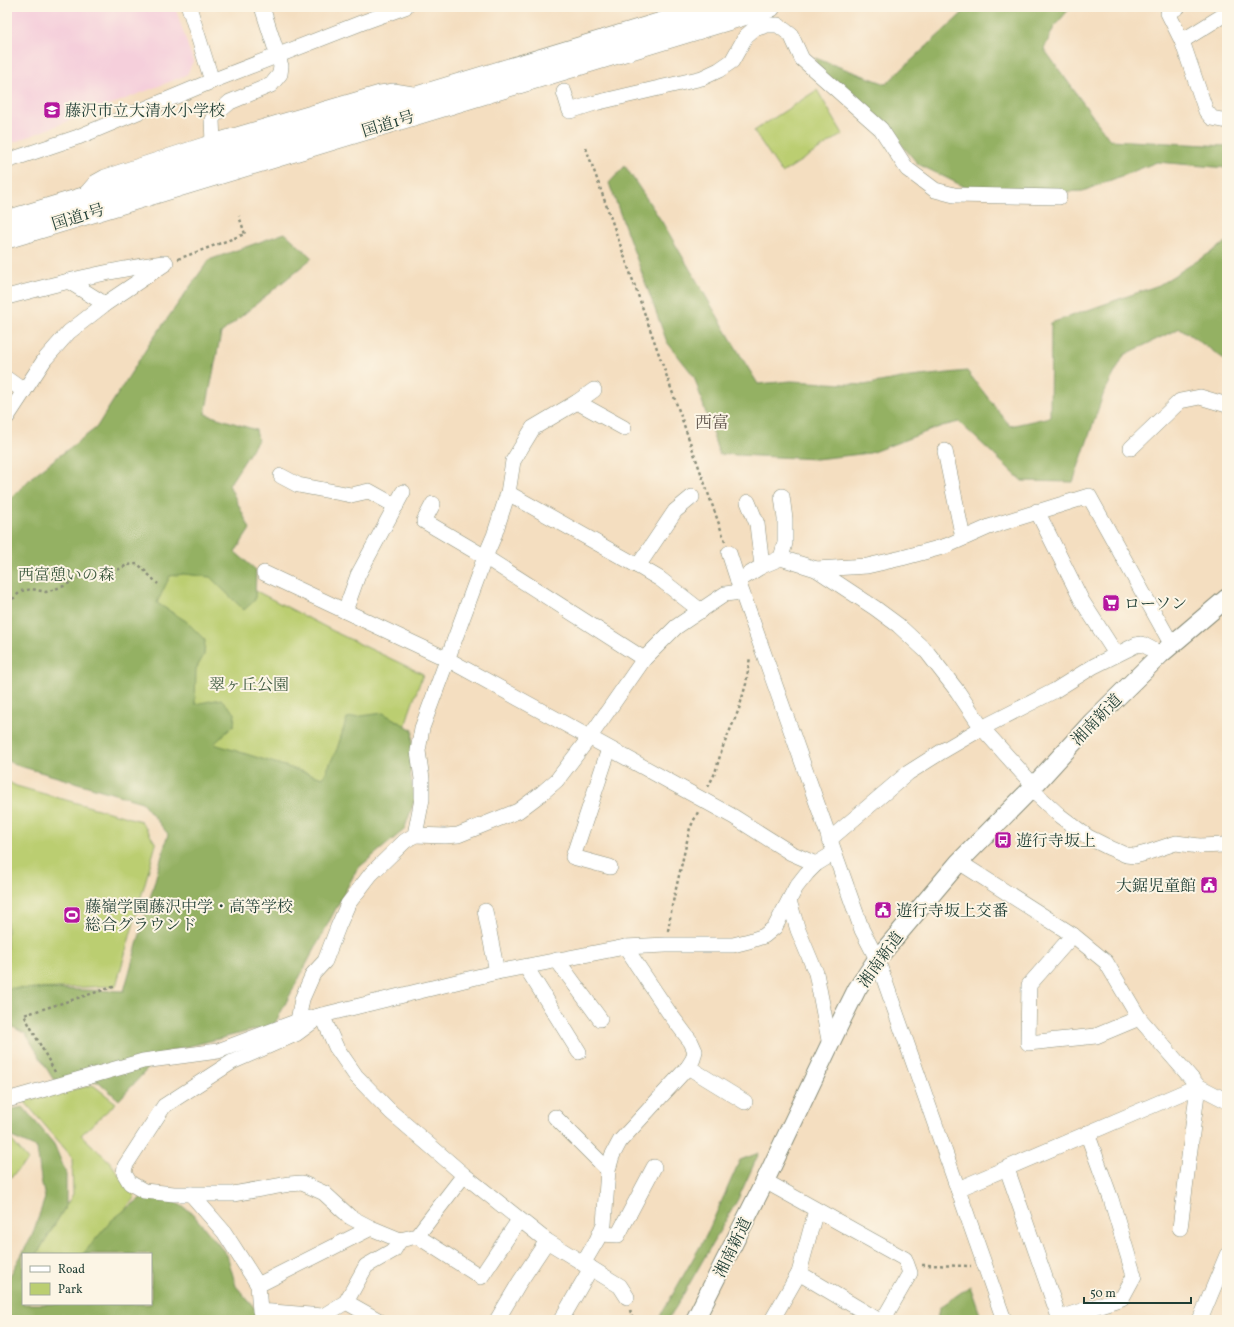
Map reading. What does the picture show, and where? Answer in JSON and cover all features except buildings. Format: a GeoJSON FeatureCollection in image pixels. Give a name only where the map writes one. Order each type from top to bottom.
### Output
{"type":"FeatureCollection","features":[{"type":"Feature","properties":{"kind":"highway","name":"国道1号"},"geometry":{"type":"LineString","coordinates":[[7,221],[714,7]]}},
{"type":"Feature","properties":{"kind":"highway","name":"国道1号"},"geometry":{"type":"LineString","coordinates":[[7,238],[770,7]]}},
{"type":"Feature","properties":{"kind":"main road","name":"湘南新道"},"geometry":{"type":"LineString","coordinates":[[695,1320],[765,1181],[857,989],[877,959],[959,862],[1033,787],[1097,717],[1167,650],[1226,601]]}},
{"type":"Feature","properties":{"kind":"street"},"geometry":{"type":"LineString","coordinates":[[188,7],[212,81]]}},
{"type":"Feature","properties":{"kind":"street"},"geometry":{"type":"LineString","coordinates":[[213,142],[212,120],[214,116],[230,102],[270,85],[280,74],[281,66],[262,7]]}},
{"type":"Feature","properties":{"kind":"street"},"geometry":{"type":"LineString","coordinates":[[7,161],[78,137],[212,81],[361,22],[405,7]]}},
{"type":"Feature","properties":{"kind":"street"},"geometry":{"type":"LineString","coordinates":[[1178,7],[1168,13],[1182,41],[1206,111],[1212,118],[1227,121]]}},
{"type":"Feature","properties":{"kind":"street"},"geometry":{"type":"LineString","coordinates":[[1182,41],[1227,13]]}},
{"type":"Feature","properties":{"kind":"street"},"geometry":{"type":"LineString","coordinates":[[564,92],[570,111],[594,103],[702,78],[719,70],[732,61],[746,36],[754,29],[767,25],[778,25],[791,35],[802,59],[881,129],[907,169],[935,190],[954,195],[1059,197]]}},
{"type":"Feature","properties":{"kind":"street"},"geometry":{"type":"LineString","coordinates":[[82,198],[96,182],[105,177],[213,142],[380,93],[394,91],[422,96]]}},
{"type":"Feature","properties":{"kind":"street"},"geometry":{"type":"LineString","coordinates":[[7,297],[68,281],[128,268],[166,263]]}},
{"type":"Feature","properties":{"kind":"street"},"geometry":{"type":"LineString","coordinates":[[7,417],[45,359],[69,332],[105,304],[166,263]]}},
{"type":"Feature","properties":{"kind":"street"},"geometry":{"type":"LineString","coordinates":[[68,281],[105,304]]}},
{"type":"Feature","properties":{"kind":"street"},"geometry":{"type":"LineString","coordinates":[[7,380],[24,391]]}},
{"type":"Feature","properties":{"kind":"street"},"geometry":{"type":"LineString","coordinates":[[415,835],[422,799],[422,779],[418,751],[422,728],[485,556],[494,536],[508,493],[513,462],[533,428],[594,390]]}},
{"type":"Feature","properties":{"kind":"street"},"geometry":{"type":"LineString","coordinates":[[1131,448],[1180,402],[1200,397],[1227,405]]}},
{"type":"Feature","properties":{"kind":"street"},"geometry":{"type":"LineString","coordinates":[[577,402],[624,428]]}},
{"type":"Feature","properties":{"kind":"street"},"geometry":{"type":"LineString","coordinates":[[945,451],[963,538]]}},
{"type":"Feature","properties":{"kind":"street"},"geometry":{"type":"LineString","coordinates":[[281,476],[298,485],[351,495],[369,491],[396,506]]}},
{"type":"Feature","properties":{"kind":"street"},"geometry":{"type":"LineString","coordinates":[[345,611],[358,575],[404,492]]}},
{"type":"Feature","properties":{"kind":"street"},"geometry":{"type":"LineString","coordinates":[[508,493],[660,579],[701,611]]}},
{"type":"Feature","properties":{"kind":"street"},"geometry":{"type":"LineString","coordinates":[[781,558],[785,543],[785,519],[782,496]]}},
{"type":"Feature","properties":{"kind":"street"},"geometry":{"type":"LineString","coordinates":[[816,569],[867,566],[946,546],[989,527],[1089,496],[1167,650]]}},
{"type":"Feature","properties":{"kind":"street"},"geometry":{"type":"LineString","coordinates":[[638,566],[676,511],[692,497]]}},
{"type":"Feature","properties":{"kind":"street"},"geometry":{"type":"LineString","coordinates":[[748,502],[757,524],[762,566]]}},
{"type":"Feature","properties":{"kind":"street"},"geometry":{"type":"LineString","coordinates":[[433,504],[424,521],[485,556],[644,659]]}},
{"type":"Feature","properties":{"kind":"street"},"geometry":{"type":"LineString","coordinates":[[1037,511],[1082,601],[1116,654]]}},
{"type":"Feature","properties":{"kind":"street"},"geometry":{"type":"LineString","coordinates":[[729,552],[739,586],[862,930],[877,959],[1004,1320]]}},
{"type":"Feature","properties":{"kind":"street"},"geometry":{"type":"LineString","coordinates":[[298,1021],[302,999],[314,974],[325,961],[348,904],[371,874],[405,841],[415,835],[458,835],[518,811],[542,793],[557,780],[589,738],[644,659],[676,627],[739,586],[762,566],[781,558],[816,569],[898,625],[927,652],[958,692],[982,728],[1033,787],[1060,816],[1088,837],[1126,855],[1135,856],[1146,854],[1176,842],[1199,846],[1226,845]]}},
{"type":"Feature","properties":{"kind":"street"},"geometry":{"type":"LineString","coordinates":[[264,573],[447,659],[734,817],[792,853],[816,864]]}},
{"type":"Feature","properties":{"kind":"street"},"geometry":{"type":"LineString","coordinates":[[7,1100],[143,1060],[218,1051],[298,1021],[497,972],[625,947],[666,945],[733,945],[749,942],[764,936],[775,927],[796,887],[832,846],[908,773],[982,728],[1054,691],[1116,654],[1136,645],[1142,644],[1167,650]]}},
{"type":"Feature","properties":{"kind":"street"},"geometry":{"type":"LineString","coordinates":[[609,749],[573,857],[610,867]]}},
{"type":"Feature","properties":{"kind":"street"},"geometry":{"type":"LineString","coordinates":[[959,862],[1073,935],[1106,962],[1139,1018],[1198,1086],[1227,1101]]}},
{"type":"Feature","properties":{"kind":"street"},"geometry":{"type":"LineString","coordinates":[[789,901],[798,930],[816,973],[830,1045]]}},
{"type":"Feature","properties":{"kind":"street"},"geometry":{"type":"LineString","coordinates":[[485,911],[497,972]]}},
{"type":"Feature","properties":{"kind":"street"},"geometry":{"type":"LineString","coordinates":[[1073,935],[1029,985],[1028,1044],[1096,1036],[1139,1018]]}},
{"type":"Feature","properties":{"kind":"street"},"geometry":{"type":"LineString","coordinates":[[561,1320],[587,1266],[604,1224],[608,1170],[612,1156],[620,1141],[688,1067],[693,1059],[695,1051],[691,1042],[670,1014],[625,947]]}},
{"type":"Feature","properties":{"kind":"street"},"geometry":{"type":"LineString","coordinates":[[557,960],[600,1019]]}},
{"type":"Feature","properties":{"kind":"street"},"geometry":{"type":"LineString","coordinates":[[526,967],[579,1052]]}},
{"type":"Feature","properties":{"kind":"street"},"geometry":{"type":"LineString","coordinates":[[322,1015],[336,1047],[356,1076],[390,1112],[464,1175],[547,1242],[620,1286],[627,1298]]}},
{"type":"Feature","properties":{"kind":"street"},"geometry":{"type":"LineString","coordinates":[[322,1015],[296,1034],[232,1062],[164,1106],[125,1166],[124,1173],[130,1183],[144,1191],[191,1194],[232,1194],[302,1183],[324,1193],[350,1217],[371,1228],[400,1240],[417,1236],[464,1175]]}},
{"type":"Feature","properties":{"kind":"street"},"geometry":{"type":"LineString","coordinates":[[688,1067],[745,1102]]}},
{"type":"Feature","properties":{"kind":"street"},"geometry":{"type":"LineString","coordinates":[[958,1189],[1198,1086]]}},
{"type":"Feature","properties":{"kind":"street"},"geometry":{"type":"LineString","coordinates":[[1180,1228],[1198,1086]]}},
{"type":"Feature","properties":{"kind":"street"},"geometry":{"type":"LineString","coordinates":[[555,1117],[608,1170]]}},
{"type":"Feature","properties":{"kind":"street"},"geometry":{"type":"LineString","coordinates":[[1007,1169],[1059,1319],[1122,1298],[1134,1276],[1111,1199],[1087,1133]]}},
{"type":"Feature","properties":{"kind":"street"},"geometry":{"type":"LineString","coordinates":[[600,1234],[618,1235],[654,1166]]}},
{"type":"Feature","properties":{"kind":"street"},"geometry":{"type":"LineString","coordinates":[[765,1181],[905,1259],[910,1273],[883,1320]]}},
{"type":"Feature","properties":{"kind":"street"},"geometry":{"type":"LineString","coordinates":[[191,1194],[224,1232],[258,1285],[260,1311],[323,1316],[346,1302],[366,1266],[394,1250],[400,1240]]}},
{"type":"Feature","properties":{"kind":"street"},"geometry":{"type":"LineString","coordinates":[[772,1320],[799,1273],[816,1210]]}},
{"type":"Feature","properties":{"kind":"street"},"geometry":{"type":"LineString","coordinates":[[417,1236],[481,1277],[519,1220]]}},
{"type":"Feature","properties":{"kind":"street"},"geometry":{"type":"LineString","coordinates":[[258,1285],[371,1228]]}},
{"type":"Feature","properties":{"kind":"street"},"geometry":{"type":"LineString","coordinates":[[497,1320],[519,1283],[547,1242]]}},
{"type":"Feature","properties":{"kind":"street"},"geometry":{"type":"LineString","coordinates":[[1204,1318],[1227,1255]]}},
{"type":"Feature","properties":{"kind":"street"},"geometry":{"type":"LineString","coordinates":[[799,1273],[878,1320]]}},
{"type":"Feature","properties":{"kind":"street"},"geometry":{"type":"LineString","coordinates":[[346,1302],[378,1320]]}},
{"type":"Feature","properties":{"kind":"path"},"geometry":{"type":"LineString","coordinates":[[586,148],[729,552]]}},
{"type":"Feature","properties":{"kind":"path"},"geometry":{"type":"LineString","coordinates":[[166,263],[245,234],[239,216]]}},
{"type":"Feature","properties":{"kind":"path"},"geometry":{"type":"LineString","coordinates":[[7,602],[21,591],[32,589],[46,592],[64,586],[82,576],[93,574],[108,575],[128,565],[138,564],[158,584]]}},
{"type":"Feature","properties":{"kind":"path"},"geometry":{"type":"LineString","coordinates":[[57,1075],[24,1015],[116,986]]}},
{"type":"Feature","properties":{"kind":"path"},"geometry":{"type":"LineString","coordinates":[[907,1266],[984,1266]]}},
{"type":"Feature","properties":{"kind":"shaded area","name":"藤沢市立大清水小学校"},"geometry":{"type":"Polygon","coordinates":[[[7,7],[175,7],[193,61],[187,75],[7,145],[7,7]]]}},
{"type":"Feature","properties":{"kind":"green space"},"geometry":{"type":"Polygon","coordinates":[[[969,7],[1071,7],[1054,27],[1044,49],[1110,140],[1227,146],[1227,168],[1157,162],[1083,191],[1041,193],[973,191],[918,164],[889,130],[818,69],[815,58],[886,84],[969,7]]]}},
{"type":"Feature","properties":{"kind":"green space"},"geometry":{"type":"Polygon","coordinates":[[[817,90],[843,134],[782,173],[754,131],[817,90]]]}},
{"type":"Feature","properties":{"kind":"green space"},"geometry":{"type":"Polygon","coordinates":[[[625,166],[664,225],[758,384],[791,381],[864,385],[901,378],[967,371],[1010,426],[1050,417],[1051,323],[1159,285],[1227,242],[1227,361],[1180,328],[1124,355],[1103,395],[1073,482],[1022,481],[959,422],[942,426],[870,453],[816,459],[719,454],[694,376],[667,342],[609,183],[625,166]]]}},
{"type":"Feature","properties":{"kind":"green space","name":"西富憩いの森"},"geometry":{"type":"Polygon","coordinates":[[[285,233],[312,258],[221,333],[205,414],[256,430],[258,440],[229,485],[250,529],[235,552],[256,570],[255,600],[244,610],[210,577],[184,574],[170,576],[157,603],[186,621],[205,640],[204,655],[196,669],[195,704],[221,699],[235,713],[234,725],[214,744],[323,778],[337,749],[347,718],[383,713],[413,730],[410,773],[415,799],[404,830],[357,869],[274,1025],[162,1053],[119,1100],[99,1082],[60,1081],[53,1079],[26,1034],[7,1024],[7,988],[124,991],[168,834],[142,802],[13,764],[7,760],[7,502],[34,475],[96,428],[150,343],[209,260],[285,233]]]}},
{"type":"Feature","properties":{"kind":"green space","name":"翠ヶ丘公園"},"geometry":{"type":"Polygon","coordinates":[[[172,572],[229,577],[339,634],[423,674],[409,713],[401,744],[401,794],[254,774],[145,694],[145,616],[172,572]]]}},
{"type":"Feature","properties":{"kind":"green space","name":"藤嶺学園藤沢中学・高等学校 総合グラウンド"},"geometry":{"type":"Polygon","coordinates":[[[7,781],[16,786],[141,821],[156,844],[116,986],[7,990],[7,781]]]}},
{"type":"Feature","properties":{"kind":"green space"},"geometry":{"type":"Polygon","coordinates":[[[93,1085],[116,1103],[81,1135],[110,1162],[135,1197],[91,1253],[38,1253],[73,1194],[72,1157],[24,1101],[93,1085]]]}},
{"type":"Feature","properties":{"kind":"green space"},"geometry":{"type":"Polygon","coordinates":[[[23,1107],[54,1144],[66,1173],[66,1206],[38,1253],[23,1253],[32,1236],[45,1198],[37,1148],[7,1135],[7,1110],[23,1107]]]}},
{"type":"Feature","properties":{"kind":"green space"},"geometry":{"type":"Polygon","coordinates":[[[7,1135],[28,1160],[7,1181],[7,1135]]]}},
{"type":"Feature","properties":{"kind":"green space"},"geometry":{"type":"Polygon","coordinates":[[[759,1153],[738,1199],[676,1307],[667,1320],[658,1320],[706,1236],[740,1160],[759,1153]]]}},
{"type":"Feature","properties":{"kind":"green space"},"geometry":{"type":"Polygon","coordinates":[[[146,1194],[171,1199],[192,1213],[227,1255],[236,1286],[263,1318],[276,1320],[7,1320],[7,1278],[11,1274],[22,1254],[22,1305],[152,1305],[152,1253],[84,1253],[112,1220],[146,1194]]]}},
{"type":"Feature","properties":{"kind":"green space"},"geometry":{"type":"Polygon","coordinates":[[[970,1286],[982,1320],[937,1320],[939,1308],[970,1286]]]}},
{"type":"Feature","properties":{"kind":"place","name":"藤沢市立大清水小学校"},"geometry":{"type":"Point","coordinates":[52,110]}},
{"type":"Feature","properties":{"kind":"place","name":"ローソン"},"geometry":{"type":"Point","coordinates":[1111,603]}},
{"type":"Feature","properties":{"kind":"place","name":"遊行寺坂上"},"geometry":{"type":"Point","coordinates":[1003,840]}},
{"type":"Feature","properties":{"kind":"place","name":"大鋸児童館"},"geometry":{"type":"Point","coordinates":[1209,885]}},
{"type":"Feature","properties":{"kind":"place","name":"遊行寺坂上交番"},"geometry":{"type":"Point","coordinates":[883,910]}},
{"type":"Feature","properties":{"kind":"place","name":"藤嶺学園藤沢中学・高等学校 総合グラウンド"},"geometry":{"type":"Point","coordinates":[72,915]}},
{"type":"Feature","properties":{"kind":"district","name":"西富"},"geometry":{"type":"Point","coordinates":[712,422]}}]}
